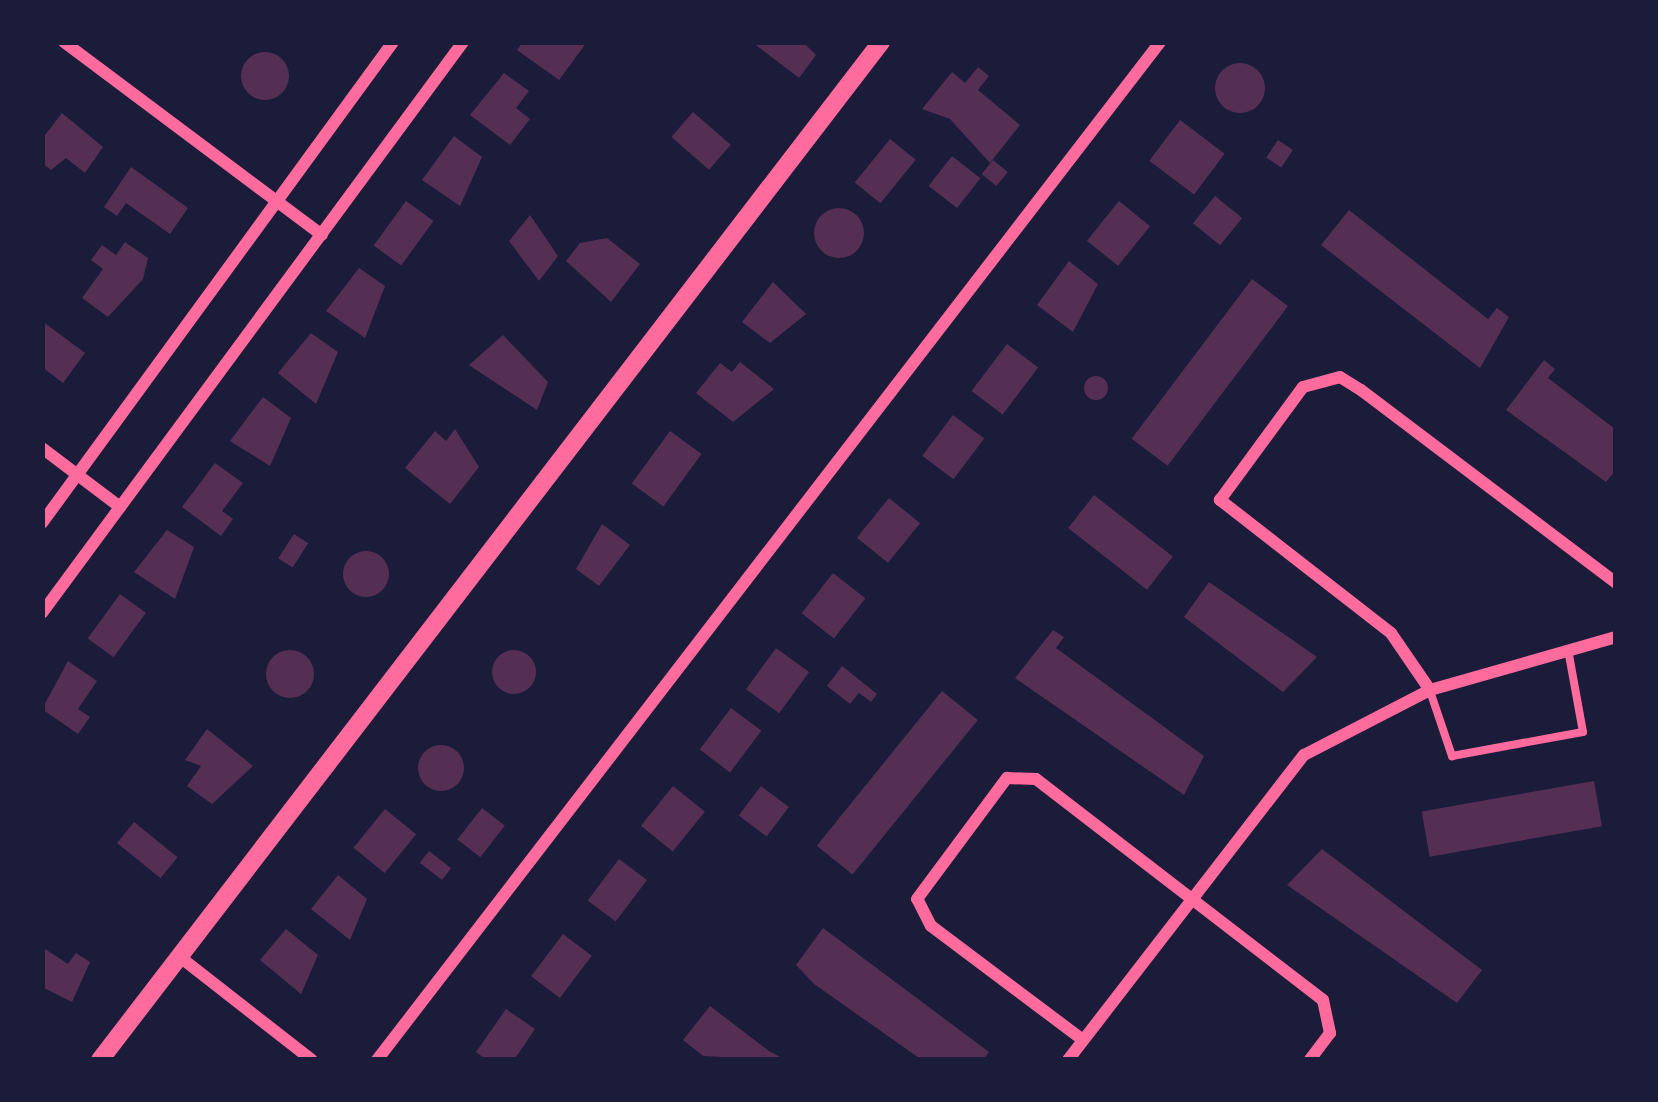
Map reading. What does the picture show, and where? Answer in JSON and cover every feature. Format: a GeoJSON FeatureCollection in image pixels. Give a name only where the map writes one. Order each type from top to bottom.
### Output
{"type":"FeatureCollection","features":[{"type":"Feature","properties":{"kind":"street"},"geometry":{"type":"LineString","coordinates":[[64,42],[322,235]]}},
{"type":"Feature","properties":{"kind":"street"},"geometry":{"type":"LineString","coordinates":[[42,524],[393,42]]}},
{"type":"Feature","properties":{"kind":"street"},"geometry":{"type":"LineString","coordinates":[[42,613],[463,42]]}},
{"type":"Feature","properties":{"kind":"street"},"geometry":{"type":"LineString","coordinates":[[100,1060],[881,42]]}},
{"type":"Feature","properties":{"kind":"street"},"geometry":{"type":"LineString","coordinates":[[377,1060],[1160,42]]}},
{"type":"Feature","properties":{"kind":"street"},"geometry":{"type":"LineString","coordinates":[[1430,690],[1390,633],[1220,500],[1303,387],[1323,376],[1351,384],[1616,583]]}},
{"type":"Feature","properties":{"kind":"street"},"geometry":{"type":"LineString","coordinates":[[42,448],[120,507]]}},
{"type":"Feature","properties":{"kind":"street"},"geometry":{"type":"LineString","coordinates":[[1068,1060],[1304,755],[1430,690],[1569,655],[1616,637]]}},
{"type":"Feature","properties":{"kind":"street"},"geometry":{"type":"LineString","coordinates":[[1083,1040],[931,926],[917,899],[1007,778],[1036,779],[1323,1000],[1330,1033],[1310,1060]]}},
{"type":"Feature","properties":{"kind":"street"},"geometry":{"type":"LineString","coordinates":[[180,958],[312,1060]]}},
{"type":"Feature","properties":{"kind":"lane"},"geometry":{"type":"LineString","coordinates":[[1430,690],[1452,756],[1583,732],[1569,655]]}},
{"type":"Feature","properties":{"kind":"building"},"geometry":{"type":"Polygon","coordinates":[[[523,42],[587,42],[559,80],[517,50],[523,42]]]}},
{"type":"Feature","properties":{"kind":"building"},"geometry":{"type":"Polygon","coordinates":[[[752,42],[803,42],[816,55],[799,78],[752,42]]]}},
{"type":"Feature","properties":{"kind":"building"},"geometry":{"type":"Polygon","coordinates":[[[265,52],[282,59],[289,76],[282,93],[265,100],[248,93],[241,76],[248,59],[265,52]]]}},
{"type":"Feature","properties":{"kind":"building"},"geometry":{"type":"Polygon","coordinates":[[[1240,63],[1257,71],[1265,88],[1257,105],[1240,113],[1223,105],[1215,88],[1223,71],[1240,63]]]}},
{"type":"Feature","properties":{"kind":"building"},"geometry":{"type":"Polygon","coordinates":[[[978,67],[989,76],[978,90],[1020,125],[990,163],[950,119],[922,109],[952,72],[965,83],[978,67]]]}},
{"type":"Feature","properties":{"kind":"building"},"geometry":{"type":"Polygon","coordinates":[[[504,73],[529,91],[516,108],[530,119],[510,145],[470,115],[504,73]]]}},
{"type":"Feature","properties":{"kind":"building"},"geometry":{"type":"Polygon","coordinates":[[[693,112],[731,145],[709,170],[671,137],[693,112]]]}},
{"type":"Feature","properties":{"kind":"building"},"geometry":{"type":"Polygon","coordinates":[[[62,113],[103,147],[85,173],[66,158],[51,170],[42,163],[42,139],[62,113]]]}},
{"type":"Feature","properties":{"kind":"building"},"geometry":{"type":"Polygon","coordinates":[[[1180,120],[1225,154],[1194,194],[1149,161],[1180,120]]]}},
{"type":"Feature","properties":{"kind":"building"},"geometry":{"type":"Polygon","coordinates":[[[454,136],[482,157],[460,206],[422,180],[454,136]]]}},
{"type":"Feature","properties":{"kind":"building"},"geometry":{"type":"Polygon","coordinates":[[[890,139],[916,160],[880,203],[855,183],[890,139]]]}},
{"type":"Feature","properties":{"kind":"building"},"geometry":{"type":"Polygon","coordinates":[[[1278,140],[1293,150],[1281,167],[1266,157],[1278,140]]]}},
{"type":"Feature","properties":{"kind":"building"},"geometry":{"type":"Polygon","coordinates":[[[952,156],[980,178],[957,208],[929,186],[952,156]]]}},
{"type":"Feature","properties":{"kind":"building"},"geometry":{"type":"Polygon","coordinates":[[[993,160],[1008,172],[996,186],[982,174],[993,160]]]}},
{"type":"Feature","properties":{"kind":"building"},"geometry":{"type":"Polygon","coordinates":[[[131,167],[188,208],[170,234],[126,203],[117,216],[104,207],[131,167]]]}},
{"type":"Feature","properties":{"kind":"building"},"geometry":{"type":"Polygon","coordinates":[[[1215,196],[1242,218],[1220,245],[1193,223],[1215,196]]]}},
{"type":"Feature","properties":{"kind":"building"},"geometry":{"type":"Polygon","coordinates":[[[406,201],[434,221],[401,265],[374,245],[406,201]]]}},
{"type":"Feature","properties":{"kind":"building"},"geometry":{"type":"Polygon","coordinates":[[[1119,201],[1150,226],[1118,266],[1087,241],[1119,201]]]}},
{"type":"Feature","properties":{"kind":"building"},"geometry":{"type":"Polygon","coordinates":[[[839,208],[856,216],[864,233],[856,250],[839,258],[822,250],[814,233],[822,216],[839,208]]]}},
{"type":"Feature","properties":{"kind":"building"},"geometry":{"type":"Polygon","coordinates":[[[1349,210],[1488,319],[1497,308],[1509,317],[1480,368],[1321,245],[1349,210]]]}},
{"type":"Feature","properties":{"kind":"building"},"geometry":{"type":"Polygon","coordinates":[[[530,215],[558,256],[539,281],[509,241],[530,215]]]}},
{"type":"Feature","properties":{"kind":"building"},"geometry":{"type":"Polygon","coordinates":[[[607,238],[640,264],[611,302],[566,261],[580,243],[607,238]]]}},
{"type":"Feature","properties":{"kind":"building"},"geometry":{"type":"Polygon","coordinates":[[[125,242],[148,258],[143,279],[108,317],[82,298],[103,269],[91,260],[102,245],[116,255],[125,242]]]}},
{"type":"Feature","properties":{"kind":"building"},"geometry":{"type":"Polygon","coordinates":[[[1069,261],[1098,284],[1073,332],[1037,305],[1069,261]]]}},
{"type":"Feature","properties":{"kind":"building"},"geometry":{"type":"Polygon","coordinates":[[[359,268],[385,286],[365,338],[326,311],[359,268]]]}},
{"type":"Feature","properties":{"kind":"building"},"geometry":{"type":"Polygon","coordinates":[[[1252,279],[1288,306],[1168,466],[1132,439],[1252,279]]]}},
{"type":"Feature","properties":{"kind":"building"},"geometry":{"type":"Polygon","coordinates":[[[773,282],[806,314],[770,343],[742,322],[773,282]]]}},
{"type":"Feature","properties":{"kind":"building"},"geometry":{"type":"Polygon","coordinates":[[[42,321],[85,353],[63,383],[42,367],[42,321]]]}},
{"type":"Feature","properties":{"kind":"building"},"geometry":{"type":"Polygon","coordinates":[[[311,333],[338,352],[316,404],[278,373],[311,333]]]}},
{"type":"Feature","properties":{"kind":"building"},"geometry":{"type":"Polygon","coordinates":[[[503,335],[548,382],[537,410],[469,365],[503,335]]]}},
{"type":"Feature","properties":{"kind":"building"},"geometry":{"type":"Polygon","coordinates":[[[1007,344],[1038,367],[1003,415],[971,391],[1007,344]]]}},
{"type":"Feature","properties":{"kind":"building"},"geometry":{"type":"Polygon","coordinates":[[[1544,360],[1555,369],[1548,378],[1615,429],[1616,490],[1614,472],[1606,482],[1506,410],[1544,360]]]}},
{"type":"Feature","properties":{"kind":"building"},"geometry":{"type":"Polygon","coordinates":[[[740,362],[774,389],[733,422],[696,393],[720,363],[732,372],[740,362]]]}},
{"type":"Feature","properties":{"kind":"building"},"geometry":{"type":"Polygon","coordinates":[[[1096,376],[1105,379],[1105,397],[1096,400],[1087,397],[1084,388],[1087,379],[1096,376]]]}},
{"type":"Feature","properties":{"kind":"building"},"geometry":{"type":"Polygon","coordinates":[[[263,397],[291,418],[270,466],[230,441],[263,397]]]}},
{"type":"Feature","properties":{"kind":"building"},"geometry":{"type":"Polygon","coordinates":[[[953,415],[984,438],[953,479],[922,456],[953,415]]]}},
{"type":"Feature","properties":{"kind":"building"},"geometry":{"type":"Polygon","coordinates":[[[455,429],[479,467],[450,504],[405,468],[435,431],[446,441],[455,429]]]}},
{"type":"Feature","properties":{"kind":"building"},"geometry":{"type":"Polygon","coordinates":[[[670,431],[702,454],[663,507],[632,484],[670,431]]]}},
{"type":"Feature","properties":{"kind":"building"},"geometry":{"type":"Polygon","coordinates":[[[215,463],[243,483],[222,511],[233,519],[221,536],[182,507],[215,463]]]}},
{"type":"Feature","properties":{"kind":"building"},"geometry":{"type":"Polygon","coordinates":[[[1094,495],[1173,557],[1147,590],[1068,528],[1094,495]]]}},
{"type":"Feature","properties":{"kind":"building"},"geometry":{"type":"Polygon","coordinates":[[[889,498],[920,523],[888,563],[857,538],[889,498]]]}},
{"type":"Feature","properties":{"kind":"building"},"geometry":{"type":"Polygon","coordinates":[[[602,524],[630,545],[599,586],[576,569],[602,524]]]}},
{"type":"Feature","properties":{"kind":"building"},"geometry":{"type":"Polygon","coordinates":[[[167,530],[194,547],[175,599],[134,572],[167,530]]]}},
{"type":"Feature","properties":{"kind":"building"},"geometry":{"type":"Polygon","coordinates":[[[294,534],[308,543],[292,568],[278,558],[294,534]]]}},
{"type":"Feature","properties":{"kind":"building"},"geometry":{"type":"Polygon","coordinates":[[[366,551],[382,558],[389,574],[382,590],[366,597],[350,590],[343,574],[350,558],[366,551]]]}},
{"type":"Feature","properties":{"kind":"building"},"geometry":{"type":"Polygon","coordinates":[[[833,573],[865,598],[834,638],[802,613],[833,573]]]}},
{"type":"Feature","properties":{"kind":"building"},"geometry":{"type":"Polygon","coordinates":[[[1209,582],[1317,657],[1283,692],[1184,617],[1209,582]]]}},
{"type":"Feature","properties":{"kind":"building"},"geometry":{"type":"Polygon","coordinates":[[[120,594],[146,613],[114,657],[88,638],[120,594]]]}},
{"type":"Feature","properties":{"kind":"building"},"geometry":{"type":"Polygon","coordinates":[[[1053,630],[1064,637],[1056,648],[1204,756],[1184,795],[1015,678],[1053,630]]]}},
{"type":"Feature","properties":{"kind":"building"},"geometry":{"type":"Polygon","coordinates":[[[776,648],[809,672],[779,713],[746,689],[776,648]]]}},
{"type":"Feature","properties":{"kind":"building"},"geometry":{"type":"Polygon","coordinates":[[[290,650],[307,657],[314,674],[307,691],[290,698],[273,691],[266,674],[273,657],[290,650]]]}},
{"type":"Feature","properties":{"kind":"building"},"geometry":{"type":"Polygon","coordinates":[[[514,650],[530,656],[536,672],[530,688],[514,694],[498,688],[492,672],[498,656],[514,650]]]}},
{"type":"Feature","properties":{"kind":"building"},"geometry":{"type":"Polygon","coordinates":[[[68,661],[97,681],[78,709],[90,717],[78,734],[42,709],[68,661]]]}},
{"type":"Feature","properties":{"kind":"building"},"geometry":{"type":"Polygon","coordinates":[[[842,666],[877,694],[871,702],[859,693],[850,704],[827,686],[842,666]]]}},
{"type":"Feature","properties":{"kind":"building"},"geometry":{"type":"Polygon","coordinates":[[[942,691],[978,720],[853,875],[817,846],[942,691]]]}},
{"type":"Feature","properties":{"kind":"building"},"geometry":{"type":"Polygon","coordinates":[[[731,708],[761,731],[730,772],[700,750],[731,708]]]}},
{"type":"Feature","properties":{"kind":"building"},"geometry":{"type":"Polygon","coordinates":[[[207,729],[253,766],[212,804],[187,786],[201,766],[185,760],[207,729]]]}},
{"type":"Feature","properties":{"kind":"building"},"geometry":{"type":"Polygon","coordinates":[[[441,745],[457,752],[464,768],[457,784],[441,791],[425,784],[418,768],[425,752],[441,745]]]}},
{"type":"Feature","properties":{"kind":"building"},"geometry":{"type":"Polygon","coordinates":[[[1594,781],[1602,826],[1430,857],[1422,811],[1594,781]]]}},
{"type":"Feature","properties":{"kind":"building"},"geometry":{"type":"Polygon","coordinates":[[[673,786],[705,812],[673,851],[641,826],[673,786]]]}},
{"type":"Feature","properties":{"kind":"building"},"geometry":{"type":"Polygon","coordinates":[[[761,786],[789,807],[767,837],[739,816],[761,786]]]}},
{"type":"Feature","properties":{"kind":"building"},"geometry":{"type":"Polygon","coordinates":[[[482,808],[505,826],[480,857],[457,840],[482,808]]]}},
{"type":"Feature","properties":{"kind":"building"},"geometry":{"type":"Polygon","coordinates":[[[385,809],[416,834],[385,873],[354,848],[385,809]]]}},
{"type":"Feature","properties":{"kind":"building"},"geometry":{"type":"Polygon","coordinates":[[[134,822],[178,857],[161,878],[117,843],[134,822]]]}},
{"type":"Feature","properties":{"kind":"building"},"geometry":{"type":"Polygon","coordinates":[[[1322,849],[1482,970],[1457,1003],[1287,885],[1322,849]]]}},
{"type":"Feature","properties":{"kind":"building"},"geometry":{"type":"Polygon","coordinates":[[[429,851],[451,868],[442,880],[420,863],[429,851]]]}},
{"type":"Feature","properties":{"kind":"building"},"geometry":{"type":"Polygon","coordinates":[[[619,859],[647,880],[616,922],[588,901],[619,859]]]}},
{"type":"Feature","properties":{"kind":"building"},"geometry":{"type":"Polygon","coordinates":[[[338,875],[367,899],[350,940],[311,909],[338,875]]]}},
{"type":"Feature","properties":{"kind":"building"},"geometry":{"type":"Polygon","coordinates":[[[823,928],[989,1052],[983,1060],[922,1060],[814,984],[796,965],[823,928]]]}},
{"type":"Feature","properties":{"kind":"building"},"geometry":{"type":"Polygon","coordinates":[[[286,929],[318,955],[301,994],[260,960],[286,929]]]}},
{"type":"Feature","properties":{"kind":"building"},"geometry":{"type":"Polygon","coordinates":[[[563,934],[592,956],[560,998],[531,976],[563,934]]]}},
{"type":"Feature","properties":{"kind":"building"},"geometry":{"type":"Polygon","coordinates":[[[42,947],[68,964],[76,953],[90,962],[72,1002],[42,987],[42,947]]]}},
{"type":"Feature","properties":{"kind":"building"},"geometry":{"type":"Polygon","coordinates":[[[710,1006],[786,1060],[703,1056],[683,1040],[710,1006]]]}},
{"type":"Feature","properties":{"kind":"building"},"geometry":{"type":"Polygon","coordinates":[[[506,1009],[535,1029],[514,1060],[487,1060],[476,1052],[506,1009]]]}}]}
